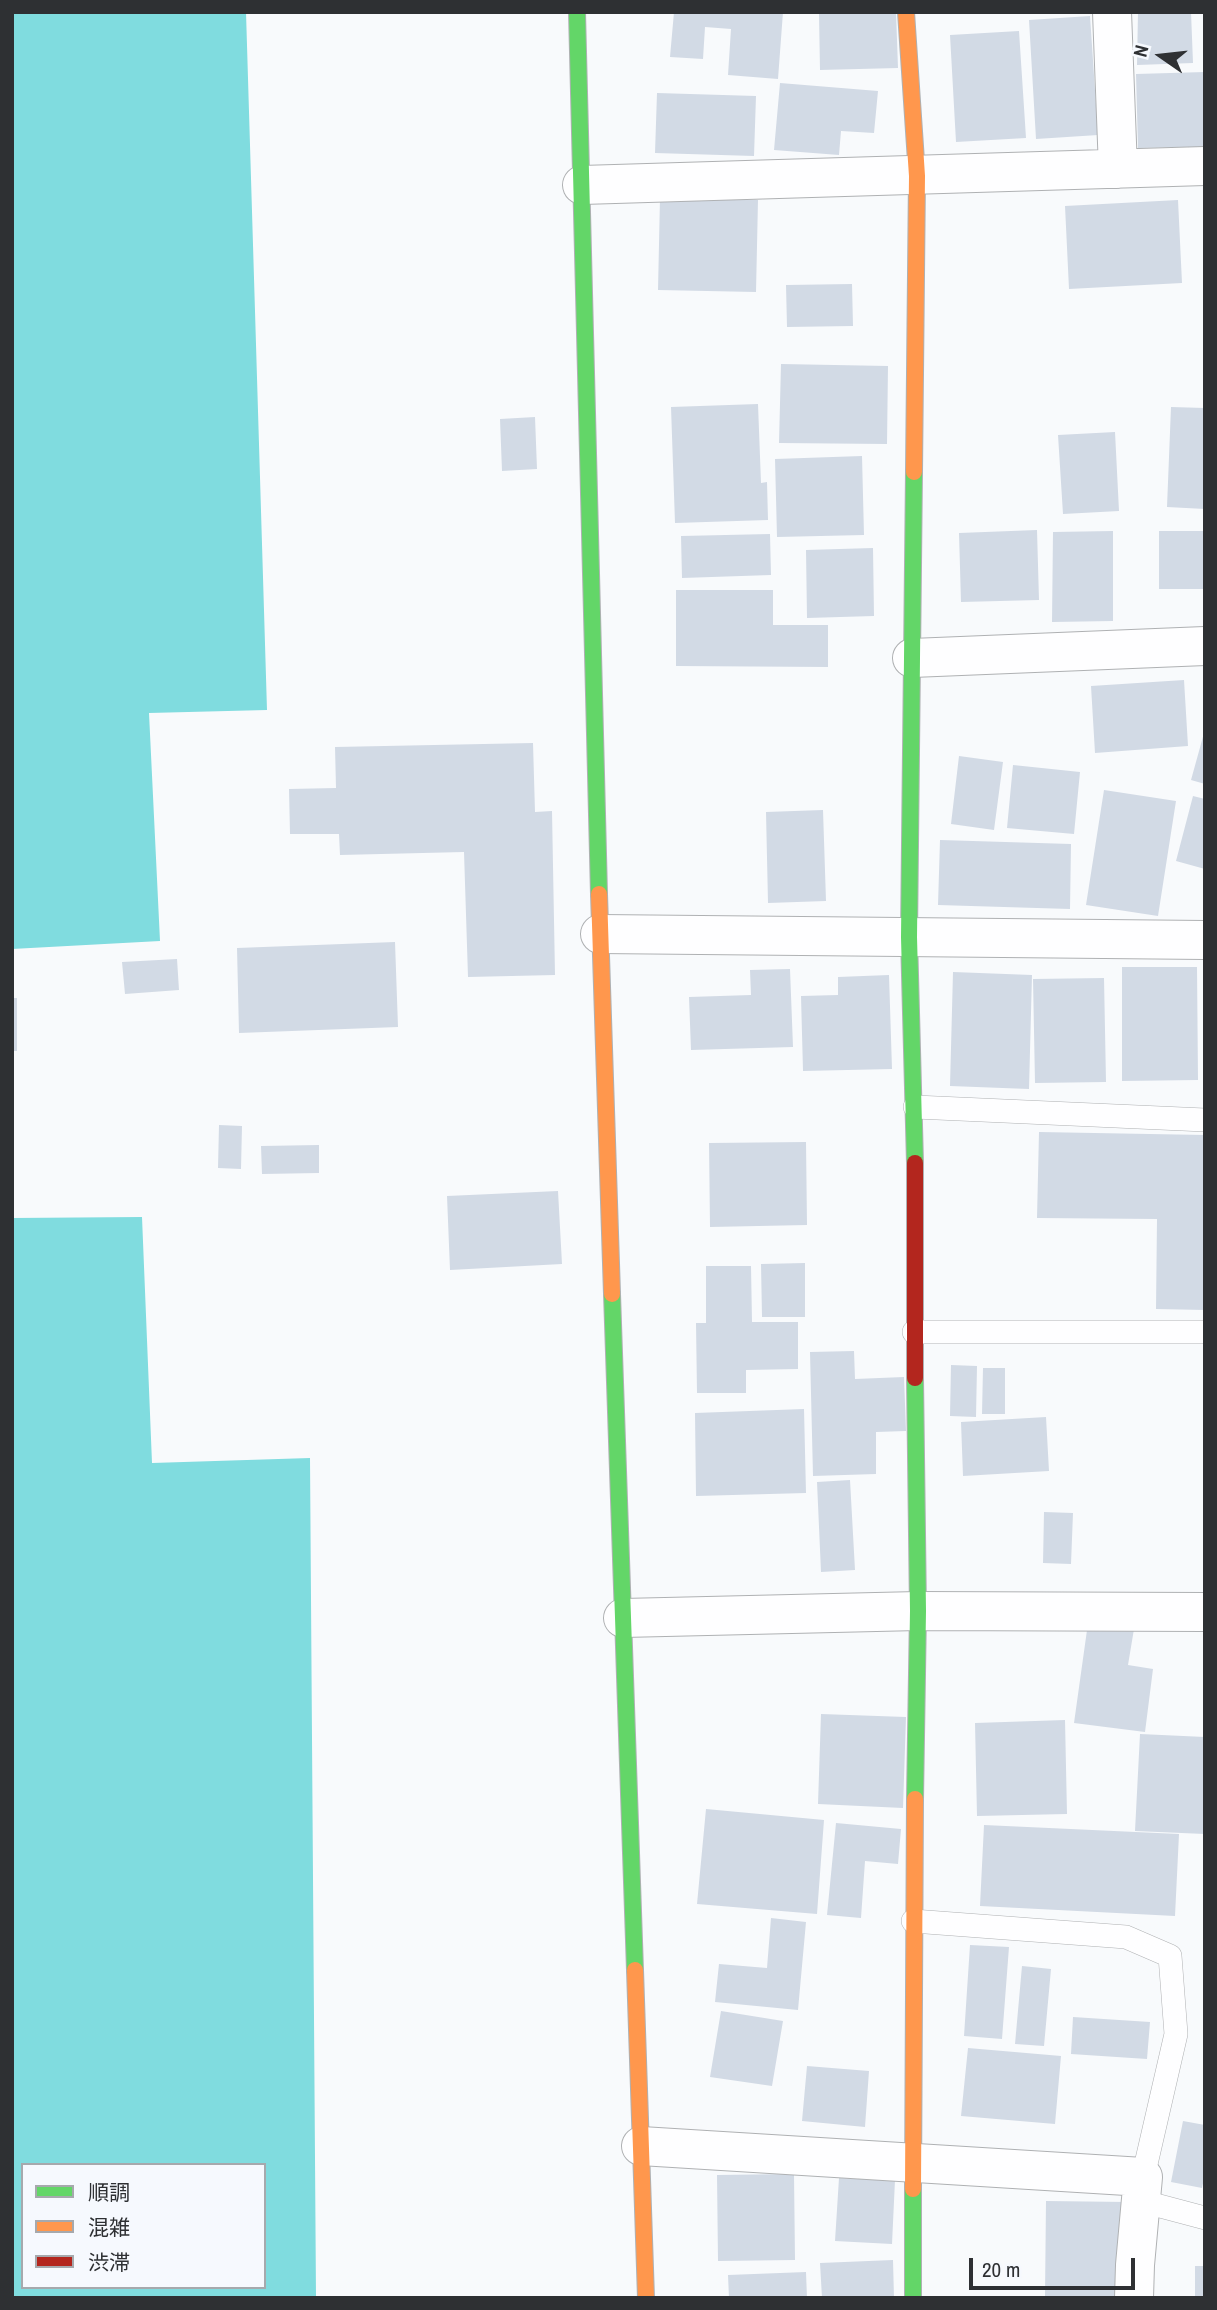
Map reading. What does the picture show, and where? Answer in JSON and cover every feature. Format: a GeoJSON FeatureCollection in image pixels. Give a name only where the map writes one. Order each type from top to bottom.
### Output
{"type":"FeatureCollection","features":[{"type":"Feature","properties":{"kind":"street"},"geometry":{"type":"LineString","coordinates":[[577,12],[600,933],[646,2298]]}},
{"type":"Feature","properties":{"kind":"street"},"geometry":{"type":"LineString","coordinates":[[906,12],[917,176],[909,937],[915,1107],[914,1332],[918,1611],[913,1921],[913,2298]]}},
{"type":"Feature","properties":{"kind":"street"},"geometry":{"type":"LineString","coordinates":[[1112,12],[1118,169]]}},
{"type":"Feature","properties":{"kind":"street"},"geometry":{"type":"LineString","coordinates":[[582,185],[1205,166]]}},
{"type":"Feature","properties":{"kind":"street"},"geometry":{"type":"LineString","coordinates":[[912,658],[1205,646]]}},
{"type":"Feature","properties":{"kind":"street"},"geometry":{"type":"LineString","coordinates":[[600,933],[1205,940]]}},
{"type":"Feature","properties":{"kind":"street"},"geometry":{"type":"LineString","coordinates":[[623,1618],[918,1611],[1205,1612]]}},
{"type":"Feature","properties":{"kind":"street"},"geometry":{"type":"LineString","coordinates":[[641,2146],[913,2162],[1142,2189],[1134,2298]]}},
{"type":"Feature","properties":{"kind":"lane"},"geometry":{"type":"LineString","coordinates":[[915,1107],[1205,1120]]}},
{"type":"Feature","properties":{"kind":"lane"},"geometry":{"type":"LineString","coordinates":[[914,1332],[1205,1332]]}},
{"type":"Feature","properties":{"kind":"lane"},"geometry":{"type":"LineString","coordinates":[[913,1921],[1126,1937],[1170,1956],[1176,2034],[1142,2189],[1205,2218]]}},
{"type":"Feature","properties":{"kind":"water"},"geometry":{"type":"Polygon","coordinates":[[[12,12],[246,12],[267,710],[149,713],[160,941],[12,949],[12,12]]]}},
{"type":"Feature","properties":{"kind":"water"},"geometry":{"type":"Polygon","coordinates":[[[142,1217],[152,1463],[310,1458],[316,2298],[12,2298],[12,1218],[142,1217]]]}},
{"type":"Feature","properties":{"kind":"building"},"geometry":{"type":"Polygon","coordinates":[[[674,12],[783,12],[778,79],[728,75],[731,29],[705,27],[703,59],[670,57],[674,12]]]}},
{"type":"Feature","properties":{"kind":"building"},"geometry":{"type":"Polygon","coordinates":[[[896,12],[898,68],[820,70],[819,14],[896,12]]]}},
{"type":"Feature","properties":{"kind":"building"},"geometry":{"type":"Polygon","coordinates":[[[1138,12],[1191,12],[1193,63],[1137,65],[1138,12]]]}},
{"type":"Feature","properties":{"kind":"building"},"geometry":{"type":"Polygon","coordinates":[[[1090,16],[1098,135],[1036,139],[1029,20],[1090,16]]]}},
{"type":"Feature","properties":{"kind":"building"},"geometry":{"type":"Polygon","coordinates":[[[1019,31],[1026,138],[956,142],[950,35],[1019,31]]]}},
{"type":"Feature","properties":{"kind":"building"},"geometry":{"type":"Polygon","coordinates":[[[1205,72],[1205,147],[1138,148],[1136,74],[1205,72]]]}},
{"type":"Feature","properties":{"kind":"building"},"geometry":{"type":"Polygon","coordinates":[[[780,83],[878,91],[874,133],[841,131],[839,155],[774,150],[780,83]]]}},
{"type":"Feature","properties":{"kind":"building"},"geometry":{"type":"Polygon","coordinates":[[[657,93],[756,96],[754,156],[655,153],[657,93]]]}},
{"type":"Feature","properties":{"kind":"building"},"geometry":{"type":"Polygon","coordinates":[[[660,198],[758,200],[756,292],[658,290],[660,198]]]}},
{"type":"Feature","properties":{"kind":"building"},"geometry":{"type":"Polygon","coordinates":[[[1178,200],[1182,283],[1069,289],[1065,206],[1178,200]]]}},
{"type":"Feature","properties":{"kind":"building"},"geometry":{"type":"Polygon","coordinates":[[[852,284],[853,326],[787,327],[786,285],[852,284]]]}},
{"type":"Feature","properties":{"kind":"building"},"geometry":{"type":"Polygon","coordinates":[[[781,364],[888,366],[887,444],[779,443],[781,364]]]}},
{"type":"Feature","properties":{"kind":"building"},"geometry":{"type":"Polygon","coordinates":[[[758,404],[761,483],[767,482],[768,520],[675,523],[671,407],[758,404]]]}},
{"type":"Feature","properties":{"kind":"building"},"geometry":{"type":"Polygon","coordinates":[[[1171,407],[1205,408],[1205,509],[1167,507],[1171,407]]]}},
{"type":"Feature","properties":{"kind":"building"},"geometry":{"type":"Polygon","coordinates":[[[535,417],[537,469],[502,471],[500,419],[535,417]]]}},
{"type":"Feature","properties":{"kind":"building"},"geometry":{"type":"Polygon","coordinates":[[[1115,432],[1119,511],[1063,514],[1058,435],[1115,432]]]}},
{"type":"Feature","properties":{"kind":"building"},"geometry":{"type":"Polygon","coordinates":[[[862,456],[864,535],[777,537],[775,459],[862,456]]]}},
{"type":"Feature","properties":{"kind":"building"},"geometry":{"type":"Polygon","coordinates":[[[1037,530],[1039,600],[961,602],[959,533],[1037,530]]]}},
{"type":"Feature","properties":{"kind":"building"},"geometry":{"type":"Polygon","coordinates":[[[1113,531],[1113,621],[1052,622],[1053,532],[1113,531]]]}},
{"type":"Feature","properties":{"kind":"building"},"geometry":{"type":"Polygon","coordinates":[[[1159,531],[1205,531],[1205,589],[1159,589],[1159,531]]]}},
{"type":"Feature","properties":{"kind":"building"},"geometry":{"type":"Polygon","coordinates":[[[770,534],[771,575],[682,578],[681,536],[770,534]]]}},
{"type":"Feature","properties":{"kind":"building"},"geometry":{"type":"Polygon","coordinates":[[[873,548],[874,616],[807,618],[806,550],[873,548]]]}},
{"type":"Feature","properties":{"kind":"building"},"geometry":{"type":"Polygon","coordinates":[[[676,590],[773,590],[773,625],[828,625],[828,667],[676,666],[676,590]]]}},
{"type":"Feature","properties":{"kind":"building"},"geometry":{"type":"Polygon","coordinates":[[[1184,680],[1188,746],[1095,753],[1091,686],[1184,680]]]}},
{"type":"Feature","properties":{"kind":"building"},"geometry":{"type":"Polygon","coordinates":[[[1205,734],[1205,784],[1191,780],[1205,734]]]}},
{"type":"Feature","properties":{"kind":"building"},"geometry":{"type":"Polygon","coordinates":[[[533,743],[535,812],[552,811],[555,975],[468,977],[464,852],[340,855],[339,834],[290,834],[289,789],[336,788],[335,747],[533,743]]]}},
{"type":"Feature","properties":{"kind":"building"},"geometry":{"type":"Polygon","coordinates":[[[959,756],[1003,762],[994,830],[951,824],[959,756]]]}},
{"type":"Feature","properties":{"kind":"building"},"geometry":{"type":"Polygon","coordinates":[[[1013,765],[1080,772],[1074,834],[1007,828],[1013,765]]]}},
{"type":"Feature","properties":{"kind":"building"},"geometry":{"type":"Polygon","coordinates":[[[1104,790],[1176,801],[1158,916],[1086,905],[1104,790]]]}},
{"type":"Feature","properties":{"kind":"building"},"geometry":{"type":"Polygon","coordinates":[[[1193,796],[1205,799],[1205,869],[1176,861],[1193,796]]]}},
{"type":"Feature","properties":{"kind":"building"},"geometry":{"type":"Polygon","coordinates":[[[823,810],[826,901],[768,903],[766,812],[823,810]]]}},
{"type":"Feature","properties":{"kind":"building"},"geometry":{"type":"Polygon","coordinates":[[[940,840],[1071,844],[1070,909],[938,905],[940,840]]]}},
{"type":"Feature","properties":{"kind":"building"},"geometry":{"type":"Polygon","coordinates":[[[395,942],[398,1027],[239,1033],[237,948],[395,942]]]}},
{"type":"Feature","properties":{"kind":"building"},"geometry":{"type":"Polygon","coordinates":[[[177,959],[179,990],[125,994],[122,962],[177,959]]]}},
{"type":"Feature","properties":{"kind":"building"},"geometry":{"type":"Polygon","coordinates":[[[1122,967],[1197,967],[1198,1080],[1122,1081],[1122,967]]]}},
{"type":"Feature","properties":{"kind":"building"},"geometry":{"type":"Polygon","coordinates":[[[790,969],[793,1047],[691,1050],[689,997],[751,995],[750,970],[790,969]]]}},
{"type":"Feature","properties":{"kind":"building"},"geometry":{"type":"Polygon","coordinates":[[[953,972],[1032,975],[1029,1089],[950,1086],[953,972]]]}},
{"type":"Feature","properties":{"kind":"building"},"geometry":{"type":"Polygon","coordinates":[[[889,975],[892,1069],[803,1071],[801,996],[838,995],[838,977],[889,975]]]}},
{"type":"Feature","properties":{"kind":"building"},"geometry":{"type":"Polygon","coordinates":[[[1104,978],[1106,1082],[1035,1083],[1033,979],[1104,978]]]}},
{"type":"Feature","properties":{"kind":"building"},"geometry":{"type":"Polygon","coordinates":[[[12,998],[17,998],[17,1051],[12,1051],[12,998]]]}},
{"type":"Feature","properties":{"kind":"building"},"geometry":{"type":"Polygon","coordinates":[[[219,1125],[242,1126],[241,1169],[218,1168],[219,1125]]]}},
{"type":"Feature","properties":{"kind":"building"},"geometry":{"type":"Polygon","coordinates":[[[1039,1132],[1205,1135],[1205,1310],[1156,1309],[1157,1219],[1037,1218],[1039,1132]]]}},
{"type":"Feature","properties":{"kind":"building"},"geometry":{"type":"Polygon","coordinates":[[[806,1142],[807,1225],[710,1227],[709,1143],[806,1142]]]}},
{"type":"Feature","properties":{"kind":"building"},"geometry":{"type":"Polygon","coordinates":[[[319,1145],[319,1173],[262,1174],[261,1146],[319,1145]]]}},
{"type":"Feature","properties":{"kind":"building"},"geometry":{"type":"Polygon","coordinates":[[[558,1191],[562,1264],[450,1270],[447,1196],[558,1191]]]}},
{"type":"Feature","properties":{"kind":"building"},"geometry":{"type":"Polygon","coordinates":[[[805,1263],[805,1317],[762,1317],[761,1264],[805,1263]]]}},
{"type":"Feature","properties":{"kind":"building"},"geometry":{"type":"Polygon","coordinates":[[[706,1266],[751,1266],[752,1322],[798,1322],[798,1369],[746,1370],[746,1393],[697,1393],[696,1323],[706,1323],[706,1266]]]}},
{"type":"Feature","properties":{"kind":"building"},"geometry":{"type":"Polygon","coordinates":[[[854,1351],[855,1379],[904,1377],[906,1431],[876,1432],[876,1474],[813,1476],[810,1352],[854,1351]]]}},
{"type":"Feature","properties":{"kind":"building"},"geometry":{"type":"Polygon","coordinates":[[[951,1365],[977,1366],[976,1417],[950,1416],[951,1365]]]}},
{"type":"Feature","properties":{"kind":"building"},"geometry":{"type":"Polygon","coordinates":[[[983,1368],[1005,1368],[1005,1414],[982,1414],[983,1368]]]}},
{"type":"Feature","properties":{"kind":"building"},"geometry":{"type":"Polygon","coordinates":[[[804,1409],[806,1493],[696,1496],[695,1413],[804,1409]]]}},
{"type":"Feature","properties":{"kind":"building"},"geometry":{"type":"Polygon","coordinates":[[[1046,1417],[1049,1471],[963,1476],[961,1422],[1046,1417]]]}},
{"type":"Feature","properties":{"kind":"building"},"geometry":{"type":"Polygon","coordinates":[[[850,1480],[855,1570],[821,1572],[817,1482],[850,1480]]]}},
{"type":"Feature","properties":{"kind":"building"},"geometry":{"type":"Polygon","coordinates":[[[1044,1512],[1073,1513],[1071,1564],[1043,1563],[1044,1512]]]}},
{"type":"Feature","properties":{"kind":"building"},"geometry":{"type":"Polygon","coordinates":[[[1088,1623],[1134,1629],[1128,1665],[1153,1669],[1145,1732],[1074,1723],[1088,1623]]]}},
{"type":"Feature","properties":{"kind":"building"},"geometry":{"type":"Polygon","coordinates":[[[821,1714],[906,1717],[903,1808],[818,1804],[821,1714]]]}},
{"type":"Feature","properties":{"kind":"building"},"geometry":{"type":"Polygon","coordinates":[[[1065,1720],[1067,1814],[977,1816],[975,1723],[1065,1720]]]}},
{"type":"Feature","properties":{"kind":"building"},"geometry":{"type":"Polygon","coordinates":[[[1140,1734],[1205,1737],[1205,1834],[1135,1831],[1140,1734]]]}},
{"type":"Feature","properties":{"kind":"building"},"geometry":{"type":"Polygon","coordinates":[[[706,1809],[824,1820],[817,1914],[697,1904],[706,1809]]]}},
{"type":"Feature","properties":{"kind":"building"},"geometry":{"type":"Polygon","coordinates":[[[836,1823],[901,1829],[898,1864],[865,1861],[861,1918],[827,1915],[836,1823]]]}},
{"type":"Feature","properties":{"kind":"building"},"geometry":{"type":"Polygon","coordinates":[[[984,1825],[1179,1834],[1175,1916],[980,1906],[984,1825]]]}},
{"type":"Feature","properties":{"kind":"building"},"geometry":{"type":"Polygon","coordinates":[[[771,1918],[806,1922],[798,2010],[715,2002],[719,1964],[767,1968],[771,1918]]]}},
{"type":"Feature","properties":{"kind":"building"},"geometry":{"type":"Polygon","coordinates":[[[970,1945],[1009,1947],[1002,2039],[964,2036],[970,1945]]]}},
{"type":"Feature","properties":{"kind":"building"},"geometry":{"type":"Polygon","coordinates":[[[1022,1966],[1051,1969],[1044,2046],[1015,2044],[1022,1966]]]}},
{"type":"Feature","properties":{"kind":"building"},"geometry":{"type":"Polygon","coordinates":[[[721,2011],[783,2021],[772,2086],[710,2077],[721,2011]]]}},
{"type":"Feature","properties":{"kind":"building"},"geometry":{"type":"Polygon","coordinates":[[[1073,2017],[1150,2022],[1147,2059],[1071,2054],[1073,2017]]]}},
{"type":"Feature","properties":{"kind":"building"},"geometry":{"type":"Polygon","coordinates":[[[968,2048],[1061,2056],[1055,2124],[961,2116],[968,2048]]]}},
{"type":"Feature","properties":{"kind":"building"},"geometry":{"type":"Polygon","coordinates":[[[807,2066],[869,2071],[865,2127],[802,2121],[807,2066]]]}},
{"type":"Feature","properties":{"kind":"building"},"geometry":{"type":"Polygon","coordinates":[[[1183,2121],[1205,2125],[1205,2174],[1202,2188],[1171,2182],[1183,2121]]]}},
{"type":"Feature","properties":{"kind":"building"},"geometry":{"type":"Polygon","coordinates":[[[794,2174],[795,2260],[718,2261],[717,2175],[794,2174]]]}},
{"type":"Feature","properties":{"kind":"building"},"geometry":{"type":"Polygon","coordinates":[[[839,2178],[895,2180],[892,2244],[835,2241],[839,2178]]]}},
{"type":"Feature","properties":{"kind":"building"},"geometry":{"type":"Polygon","coordinates":[[[1046,2201],[1127,2202],[1127,2296],[1045,2296],[1046,2201]]]}},
{"type":"Feature","properties":{"kind":"building"},"geometry":{"type":"Polygon","coordinates":[[[893,2260],[894,2298],[822,2298],[820,2263],[893,2260]]]}},
{"type":"Feature","properties":{"kind":"building"},"geometry":{"type":"Polygon","coordinates":[[[1195,2266],[1205,2266],[1205,2298],[1195,2298],[1195,2266]]]}},
{"type":"Feature","properties":{"kind":"building"},"geometry":{"type":"Polygon","coordinates":[[[806,2272],[807,2298],[729,2298],[728,2275],[806,2272]]]}},
{"type":"Feature","properties":{"kind":"traffic: fast"},"geometry":{"type":"LineString","coordinates":[[577,12],[599,894]]}},
{"type":"Feature","properties":{"kind":"traffic: fast"},"geometry":{"type":"LineString","coordinates":[[914,472],[909,937],[915,1163]]}},
{"type":"Feature","properties":{"kind":"traffic: fast"},"geometry":{"type":"LineString","coordinates":[[612,1294],[635,1970]]}},
{"type":"Feature","properties":{"kind":"traffic: fast"},"geometry":{"type":"LineString","coordinates":[[915,1378],[918,1611],[915,1799]]}},
{"type":"Feature","properties":{"kind":"traffic: fast"},"geometry":{"type":"LineString","coordinates":[[913,2189],[913,2298]]}},
{"type":"Feature","properties":{"kind":"traffic: slow"},"geometry":{"type":"LineString","coordinates":[[906,12],[917,176],[914,472]]}},
{"type":"Feature","properties":{"kind":"traffic: slow"},"geometry":{"type":"LineString","coordinates":[[599,894],[612,1294]]}},
{"type":"Feature","properties":{"kind":"traffic: slow"},"geometry":{"type":"LineString","coordinates":[[913,2189],[915,1799]]}},
{"type":"Feature","properties":{"kind":"traffic: slow"},"geometry":{"type":"LineString","coordinates":[[635,1970],[646,2298]]}},
{"type":"Feature","properties":{"kind":"traffic: jam"},"geometry":{"type":"LineString","coordinates":[[915,1163],[915,1378]]}}]}
